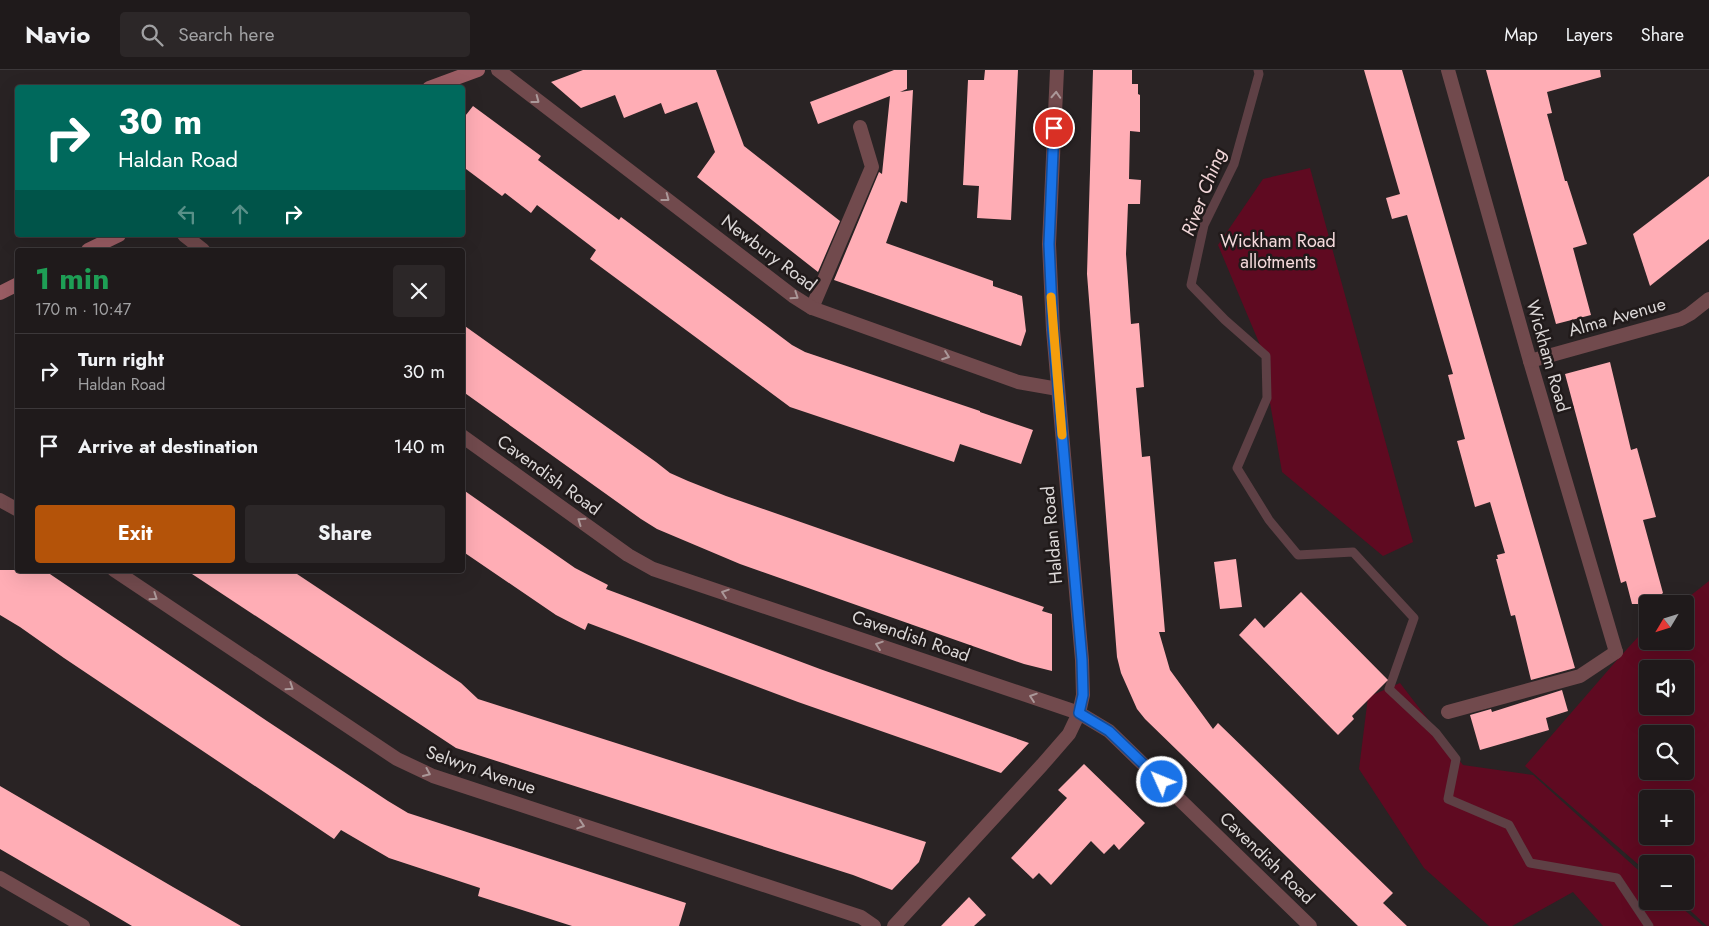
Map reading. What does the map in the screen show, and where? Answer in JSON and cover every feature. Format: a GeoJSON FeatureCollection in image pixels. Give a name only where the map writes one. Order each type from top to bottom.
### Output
{"type":"FeatureCollection","features":[{"type":"Feature","properties":{"kind":"main road"},"geometry":{"type":"LineString","coordinates":[[437,85],[478,70]]}},
{"type":"Feature","properties":{"kind":"main road"},"geometry":{"type":"LineString","coordinates":[[92,248],[115,237]]}},
{"type":"Feature","properties":{"kind":"main road"},"geometry":{"type":"LineString","coordinates":[[0,292],[15,285]]}},
{"type":"Feature","properties":{"kind":"street","name":"Newbury Road"},"geometry":{"type":"LineString","coordinates":[[498,70],[785,290],[812,308],[1018,382],[1058,388]]}},
{"type":"Feature","properties":{"kind":"street","name":"Haldan Road"},"geometry":{"type":"LineString","coordinates":[[894,926],[1069,734],[1079,713],[1083,695],[1082,660],[1058,388],[1049,244],[1057,70]]}},
{"type":"Feature","properties":{"kind":"street","name":"Wickham Road"},"geometry":{"type":"LineString","coordinates":[[1448,70],[1530,361],[1616,652],[1580,676],[1448,712]]}},
{"type":"Feature","properties":{"kind":"street"},"geometry":{"type":"LineString","coordinates":[[812,308],[872,167],[860,127]]}},
{"type":"Feature","properties":{"kind":"street"},"geometry":{"type":"LineString","coordinates":[[187,237],[200,248]]}},
{"type":"Feature","properties":{"kind":"street","name":"Alma Avenue"},"geometry":{"type":"LineString","coordinates":[[1530,361],[1681,319],[1709,299]]}},
{"type":"Feature","properties":{"kind":"street","name":"Cavendish Road"},"geometry":{"type":"LineString","coordinates":[[465,438],[628,555],[653,569],[1079,713],[1109,731],[1310,926]]}},
{"type":"Feature","properties":{"kind":"street"},"geometry":{"type":"LineString","coordinates":[[0,500],[15,508]]}},
{"type":"Feature","properties":{"kind":"street","name":"Selwyn Avenue"},"geometry":{"type":"LineString","coordinates":[[118,573],[397,759],[433,776],[861,917],[874,926]]}},
{"type":"Feature","properties":{"kind":"street"},"geometry":{"type":"LineString","coordinates":[[0,878],[83,926]]}},
{"type":"Feature","properties":{"kind":"green space","name":"Wickham Road allotments"},"geometry":{"type":"Polygon","coordinates":[[[1310,168],[1413,542],[1383,556],[1282,472],[1260,345],[1218,245],[1263,179],[1310,168]]]}},
{"type":"Feature","properties":{"kind":"green space"},"geometry":{"type":"Polygon","coordinates":[[[1709,581],[1709,926],[1690,910],[1694,910],[1694,855],[1639,855],[1639,865],[1525,766],[1638,637],[1639,650],[1694,650],[1694,595],[1691,595],[1709,581]]]}},
{"type":"Feature","properties":{"kind":"green space"},"geometry":{"type":"Polygon","coordinates":[[[1400,683],[1463,765],[1533,775],[1639,871],[1639,910],[1684,910],[1703,926],[1603,926],[1573,892],[1512,926],[1489,926],[1424,868],[1359,769],[1368,697],[1400,683]]]}},
{"type":"Feature","properties":{"kind":"building"},"geometry":{"type":"Polygon","coordinates":[[[583,70],[716,70],[744,146],[840,221],[818,272],[697,177],[715,152],[697,102],[665,114],[661,103],[624,118],[615,95],[581,108],[551,82],[583,70]]]}},
{"type":"Feature","properties":{"kind":"building"},"geometry":{"type":"Polygon","coordinates":[[[894,70],[907,70],[907,89],[900,92],[913,90],[907,203],[901,201],[886,243],[993,281],[993,286],[1022,296],[1026,331],[1021,346],[834,280],[879,172],[882,174],[890,96],[818,124],[810,102],[894,70]]]}},
{"type":"Feature","properties":{"kind":"building"},"geometry":{"type":"Polygon","coordinates":[[[985,70],[1018,70],[1011,220],[977,218],[979,186],[963,185],[968,80],[984,80],[985,70]]]}},
{"type":"Feature","properties":{"kind":"building"},"geometry":{"type":"Polygon","coordinates":[[[1093,70],[1132,70],[1132,84],[1138,84],[1138,94],[1140,95],[1140,132],[1130,131],[1129,179],[1141,180],[1140,204],[1128,204],[1126,254],[1131,324],[1139,323],[1144,387],[1136,388],[1142,457],[1150,456],[1165,632],[1159,632],[1170,670],[1213,729],[1218,723],[1393,893],[1383,903],[1407,926],[1358,926],[1145,719],[1137,709],[1121,673],[1117,657],[1087,274],[1093,70]]]}},
{"type":"Feature","properties":{"kind":"building"},"geometry":{"type":"Polygon","coordinates":[[[1364,70],[1402,70],[1575,668],[1531,680],[1515,615],[1511,616],[1496,559],[1498,559],[1497,555],[1505,553],[1490,502],[1475,507],[1457,441],[1465,439],[1448,375],[1453,374],[1407,215],[1392,219],[1386,198],[1400,194],[1364,70]]]}},
{"type":"Feature","properties":{"kind":"building"},"geometry":{"type":"Polygon","coordinates":[[[1486,70],[1600,70],[1601,77],[1547,92],[1552,113],[1547,114],[1565,181],[1567,181],[1587,244],[1573,248],[1591,315],[1556,324],[1486,70]]]}},
{"type":"Feature","properties":{"kind":"building"},"geometry":{"type":"Polygon","coordinates":[[[473,106],[541,156],[538,160],[619,220],[621,217],[792,345],[805,352],[1033,430],[1021,464],[960,444],[954,462],[790,407],[590,259],[596,250],[537,205],[531,213],[505,193],[502,196],[465,168],[465,116],[473,106]]]}},
{"type":"Feature","properties":{"kind":"building"},"geometry":{"type":"Polygon","coordinates":[[[1709,176],[1709,239],[1650,286],[1633,234],[1709,176]]]}},
{"type":"Feature","properties":{"kind":"building"},"geometry":{"type":"Polygon","coordinates":[[[465,326],[670,473],[726,496],[1044,607],[1042,611],[1052,614],[1052,671],[1024,664],[740,564],[657,529],[465,393],[465,326]]]}},
{"type":"Feature","properties":{"kind":"building"},"geometry":{"type":"Polygon","coordinates":[[[1610,362],[1631,450],[1637,448],[1656,517],[1643,520],[1663,593],[1660,595],[1639,595],[1639,604],[1632,604],[1626,581],[1621,583],[1565,374],[1610,362]]]}},
{"type":"Feature","properties":{"kind":"building"},"geometry":{"type":"Polygon","coordinates":[[[465,491],[575,568],[608,585],[606,589],[820,669],[1029,743],[1001,773],[798,702],[588,623],[585,630],[556,615],[465,553],[465,491]]]}},
{"type":"Feature","properties":{"kind":"building"},"geometry":{"type":"Polygon","coordinates":[[[1236,559],[1242,607],[1220,609],[1214,562],[1236,559]]]}},
{"type":"Feature","properties":{"kind":"building"},"geometry":{"type":"Polygon","coordinates":[[[0,570],[15,570],[15,573],[48,573],[267,721],[408,813],[686,903],[679,926],[572,926],[478,896],[480,888],[389,858],[341,830],[334,839],[0,615],[0,570]]]}},
{"type":"Feature","properties":{"kind":"building"},"geometry":{"type":"Polygon","coordinates":[[[191,573],[296,573],[461,683],[478,699],[926,842],[919,862],[892,890],[853,875],[456,748],[191,573]]]}},
{"type":"Feature","properties":{"kind":"building"},"geometry":{"type":"Polygon","coordinates":[[[1301,592],[1388,680],[1352,716],[1354,719],[1338,735],[1239,635],[1255,618],[1264,628],[1301,592]]]}},
{"type":"Feature","properties":{"kind":"building"},"geometry":{"type":"Polygon","coordinates":[[[1562,690],[1568,711],[1546,718],[1549,730],[1480,750],[1470,715],[1491,709],[1492,712],[1562,690]]]}},
{"type":"Feature","properties":{"kind":"building"},"geometry":{"type":"Polygon","coordinates":[[[1084,764],[1145,823],[1119,850],[1114,844],[1104,854],[1091,841],[1051,885],[1039,873],[1033,879],[1011,858],[1067,798],[1058,790],[1084,764]]]}},
{"type":"Feature","properties":{"kind":"building"},"geometry":{"type":"Polygon","coordinates":[[[0,786],[241,926],[132,926],[0,849],[0,786]]]}},
{"type":"Feature","properties":{"kind":"building"},"geometry":{"type":"Polygon","coordinates":[[[969,897],[986,915],[974,926],[941,926],[969,897]]]}},
{"type":"Feature","properties":{"kind":"waterway","name":"River Ching"},"geometry":{"type":"LineString","coordinates":[[1258,70],[1259,74],[1234,164],[1204,225],[1191,285],[1225,320],[1266,356],[1267,398],[1237,468],[1269,520],[1298,555],[1353,552],[1414,618],[1389,689],[1436,733],[1456,759],[1448,799],[1509,825],[1530,863],[1617,878],[1649,926]]}},
{"type":"Feature","properties":{"kind":"slow traffic"},"geometry":{"type":"LineString","coordinates":[[1051,297],[1062,435]]}},
{"type":"Feature","properties":{"kind":"route"},"geometry":{"type":"LineString","coordinates":[[1054,128],[1049,244],[1053,330],[1082,660],[1083,695],[1079,713],[1109,731],[1162,782]]}}]}
